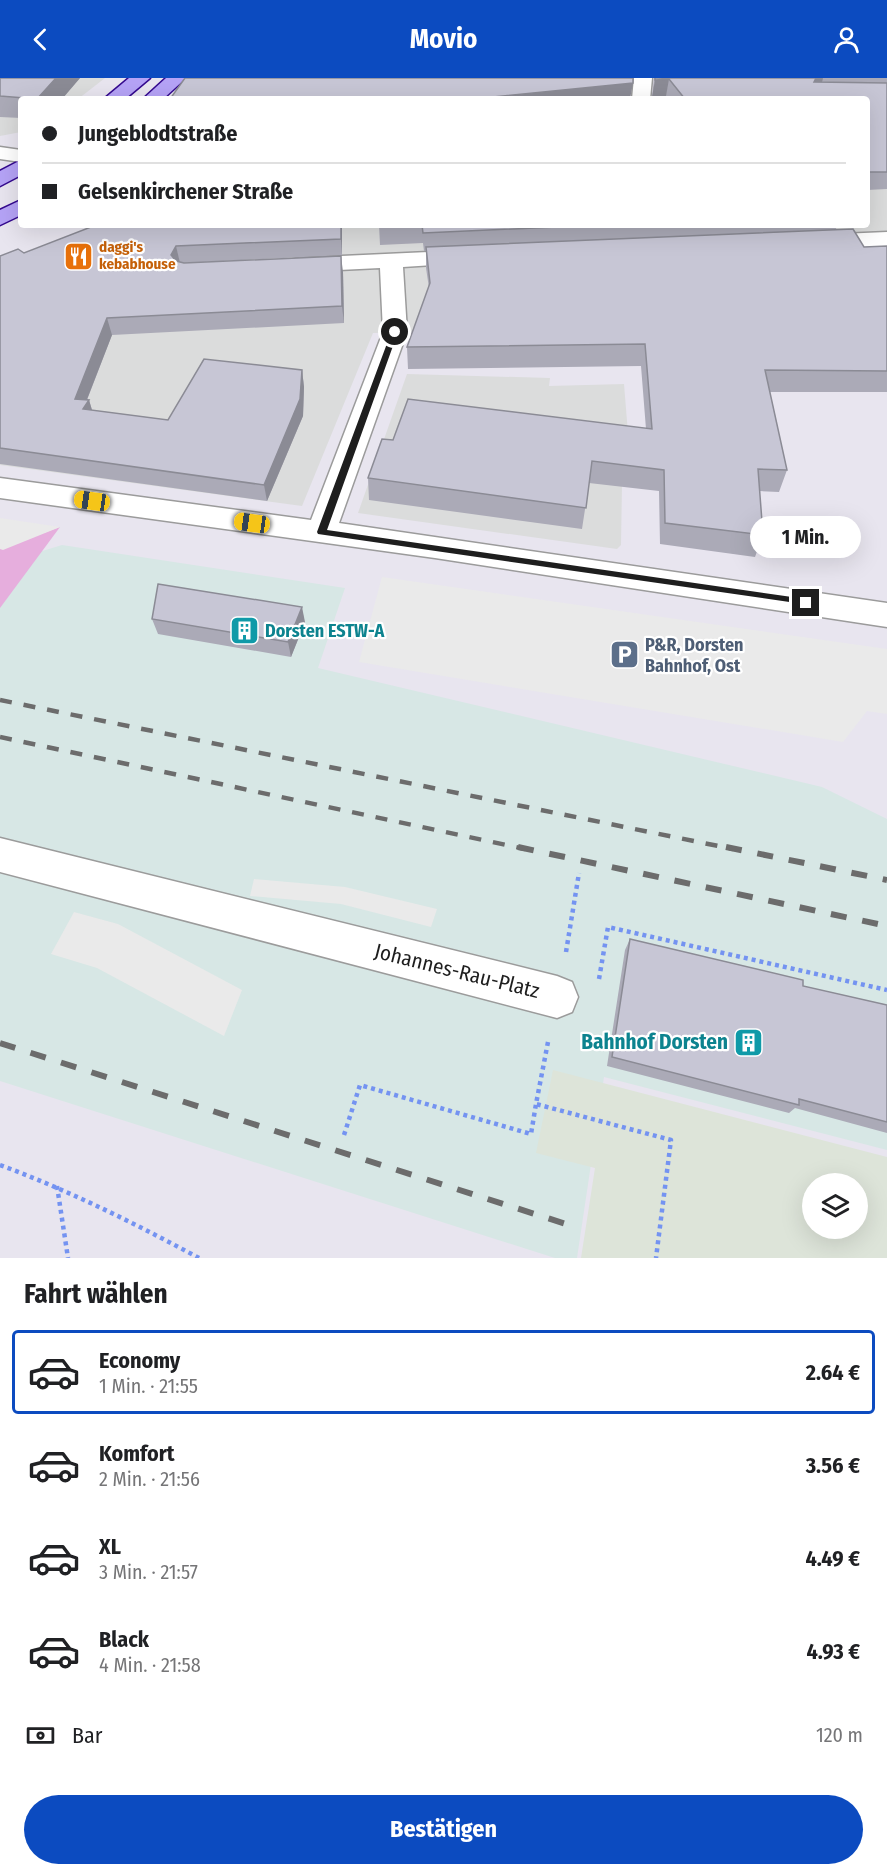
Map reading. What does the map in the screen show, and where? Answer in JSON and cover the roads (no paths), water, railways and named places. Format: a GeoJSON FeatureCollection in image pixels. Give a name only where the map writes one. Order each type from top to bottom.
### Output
{"type":"FeatureCollection","features":[{"type":"Feature","properties":{"kind":"main road"},"geometry":{"type":"LineString","coordinates":[[117,96],[141,78]]}},
{"type":"Feature","properties":{"kind":"main road"},"geometry":{"type":"LineString","coordinates":[[156,96],[177,78]]}},
{"type":"Feature","properties":{"kind":"main road"},"geometry":{"type":"LineString","coordinates":[[0,180],[18,168]]}},
{"type":"Feature","properties":{"kind":"main road"},"geometry":{"type":"LineString","coordinates":[[0,219],[18,208]]}},
{"type":"Feature","properties":{"kind":"street"},"geometry":{"type":"LineString","coordinates":[[641,96],[643,78]]}},
{"type":"Feature","properties":{"kind":"street"},"geometry":{"type":"LineString","coordinates":[[0,153],[18,156]]}},
{"type":"Feature","properties":{"kind":"street"},"geometry":{"type":"LineString","coordinates":[[795,243],[887,239]]}},
{"type":"Feature","properties":{"kind":"street"},"geometry":{"type":"LineString","coordinates":[[272,266],[495,256]]}},
{"type":"Feature","properties":{"kind":"street"},"geometry":{"type":"LineString","coordinates":[[321,532],[395,332],[391,261]]}},
{"type":"Feature","properties":{"kind":"street"},"geometry":{"type":"LineString","coordinates":[[0,488],[435,547],[887,615]]}},
{"type":"Feature","properties":{"kind":"street","name":"Johannes-Rau-Platz"},"geometry":{"type":"LineString","coordinates":[[0,855],[557,998]]}},
{"type":"Feature","properties":{"kind":"railway"},"geometry":{"type":"LineString","coordinates":[[0,700],[733,849]]}},
{"type":"Feature","properties":{"kind":"railway"},"geometry":{"type":"LineString","coordinates":[[0,737],[525,849]]}},
{"type":"Feature","properties":{"kind":"railway"},"geometry":{"type":"LineString","coordinates":[[518,847],[887,926]]}},
{"type":"Feature","properties":{"kind":"railway"},"geometry":{"type":"LineString","coordinates":[[726,847],[887,880]]}},
{"type":"Feature","properties":{"kind":"railway"},"geometry":{"type":"LineString","coordinates":[[0,1043],[569,1225]]}},
{"type":"Feature","properties":{"kind":"place","name":"daggi's kebabhouse"},"geometry":{"type":"Point","coordinates":[78,256]}},
{"type":"Feature","properties":{"kind":"place","name":"Dorsten ESTW-A"},"geometry":{"type":"Point","coordinates":[244,631]}},
{"type":"Feature","properties":{"kind":"place","name":"P&R, Dorsten Bahnhof, Ost"},"geometry":{"type":"Point","coordinates":[624,655]}},
{"type":"Feature","properties":{"kind":"place","name":"Bahnhof Dorsten"},"geometry":{"type":"Point","coordinates":[749,1042]}}]}
